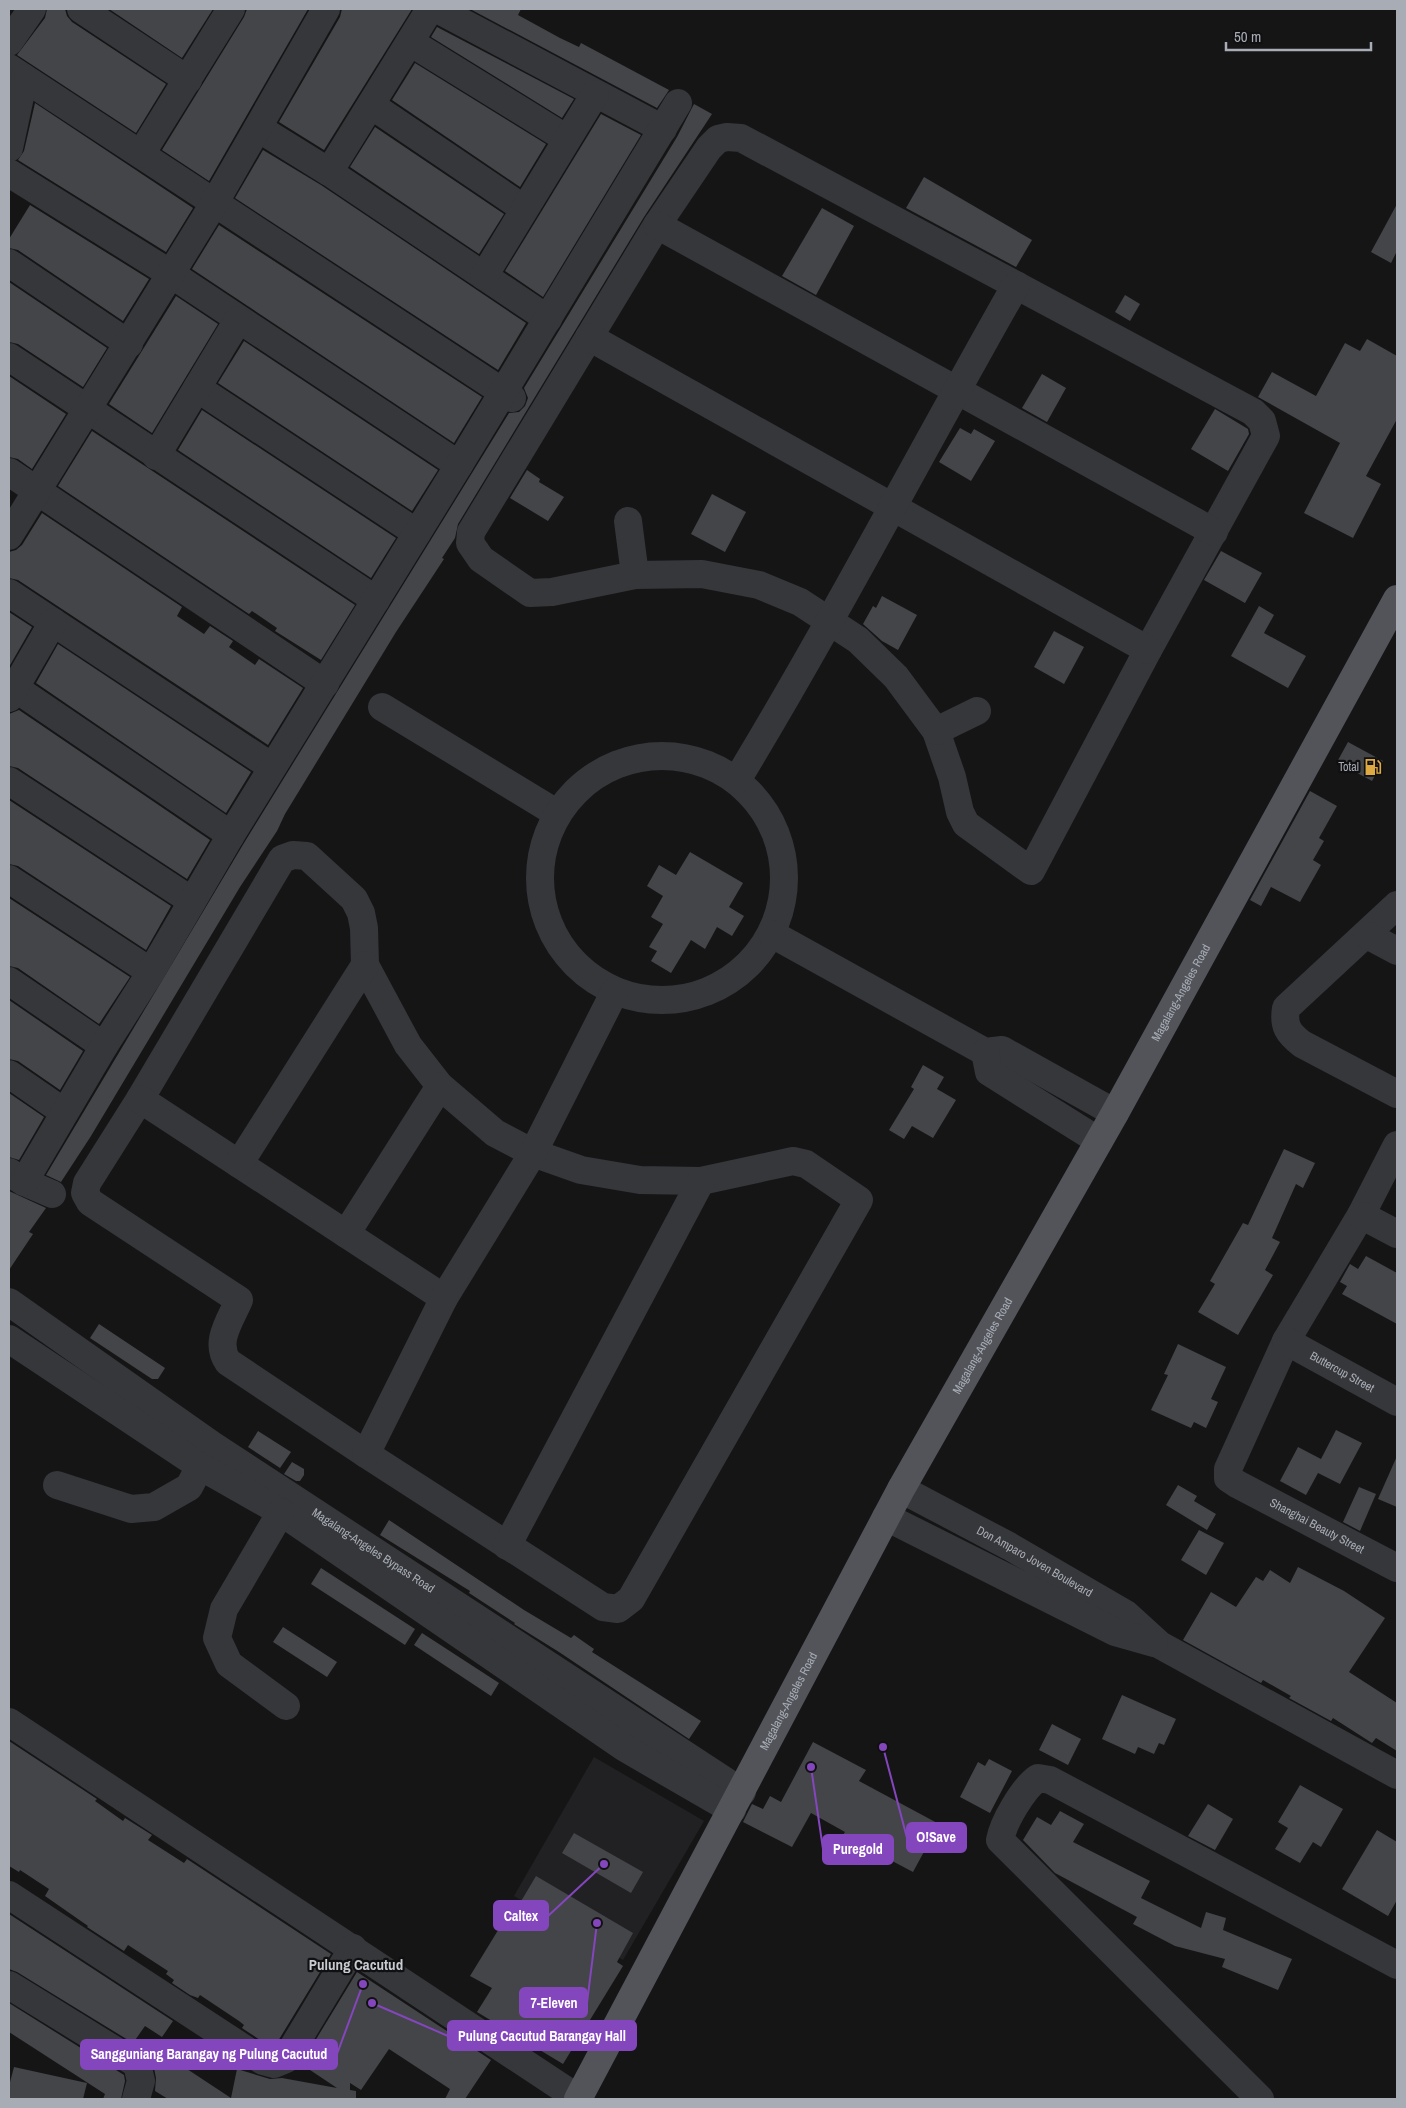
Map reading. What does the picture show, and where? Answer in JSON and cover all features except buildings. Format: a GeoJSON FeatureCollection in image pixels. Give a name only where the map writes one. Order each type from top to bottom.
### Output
{"type":"FeatureCollection","features":[{"type":"Feature","properties":{"kind":"main road","name":"Magalang-Angeles Road"},"geometry":{"type":"LineString","coordinates":[[578,2099],[886,1517],[1115,1112],[1397,599]]}},
{"type":"Feature","properties":{"kind":"street"},"geometry":{"type":"LineString","coordinates":[[9,42],[32,9]]}},
{"type":"Feature","properties":{"kind":"street"},"geometry":{"type":"LineString","coordinates":[[81,9],[188,80]]}},
{"type":"Feature","properties":{"kind":"street"},"geometry":{"type":"LineString","coordinates":[[141,154],[231,9]]}},
{"type":"Feature","properties":{"kind":"street"},"geometry":{"type":"LineString","coordinates":[[9,536],[215,202],[326,9]]}},
{"type":"Feature","properties":{"kind":"street"},"geometry":{"type":"LineString","coordinates":[[329,172],[430,9]]}},
{"type":"Feature","properties":{"kind":"street"},"geometry":{"type":"LineString","coordinates":[[437,9],[662,130]]}},
{"type":"Feature","properties":{"kind":"street"},"geometry":{"type":"LineString","coordinates":[[410,42],[567,139]]}},
{"type":"Feature","properties":{"kind":"street"},"geometry":{"type":"LineString","coordinates":[[9,148],[16,73],[508,395]]}},
{"type":"Feature","properties":{"kind":"street"},"geometry":{"type":"LineString","coordinates":[[484,276],[523,208],[595,94]]}},
{"type":"Feature","properties":{"kind":"street"},"geometry":{"type":"LineString","coordinates":[[52,1194],[16,1177],[64,1112],[151,972],[231,835],[417,533],[459,466],[508,395],[548,318],[678,103]]}},
{"type":"Feature","properties":{"kind":"street"},"geometry":{"type":"LineString","coordinates":[[370,105],[523,208]]}},
{"type":"Feature","properties":{"kind":"street"},"geometry":{"type":"LineString","coordinates":[[258,128],[329,172],[548,318]]}},
{"type":"Feature","properties":{"kind":"street"},"geometry":{"type":"LineString","coordinates":[[741,138],[1253,412],[1262,422],[1266,436],[1148,650],[1031,871],[966,824],[960,812],[952,777],[936,731],[896,677],[858,640],[800,602],[759,585],[702,574],[635,574],[552,592],[530,592],[481,559],[470,543],[471,532],[657,225],[718,139],[741,138]]}},
{"type":"Feature","properties":{"kind":"street"},"geometry":{"type":"LineString","coordinates":[[9,173],[171,274],[459,466]]}},
{"type":"Feature","properties":{"kind":"street"},"geometry":{"type":"LineString","coordinates":[[657,225],[1214,532]]}},
{"type":"Feature","properties":{"kind":"street"},"geometry":{"type":"LineString","coordinates":[[9,263],[129,344]]}},
{"type":"Feature","properties":{"kind":"street"},"geometry":{"type":"LineString","coordinates":[[737,780],[831,622],[892,506],[1016,285]]}},
{"type":"Feature","properties":{"kind":"street"},"geometry":{"type":"LineString","coordinates":[[156,456],[238,320]]}},
{"type":"Feature","properties":{"kind":"street"},"geometry":{"type":"LineString","coordinates":[[588,337],[1148,650]]}},
{"type":"Feature","properties":{"kind":"street"},"geometry":{"type":"LineString","coordinates":[[9,357],[376,600]]}},
{"type":"Feature","properties":{"kind":"street"},"geometry":{"type":"LineString","coordinates":[[196,388],[417,533]]}},
{"type":"Feature","properties":{"kind":"street"},"geometry":{"type":"LineString","coordinates":[[9,472],[325,684]]}},
{"type":"Feature","properties":{"kind":"street"},"geometry":{"type":"LineString","coordinates":[[628,521],[635,574]]}},
{"type":"Feature","properties":{"kind":"street"},"geometry":{"type":"LineString","coordinates":[[9,593],[272,768]]}},
{"type":"Feature","properties":{"kind":"street"},"geometry":{"type":"LineString","coordinates":[[53,622],[12,693],[231,835]]}},
{"type":"Feature","properties":{"kind":"street"},"geometry":{"type":"LineString","coordinates":[[382,707],[558,814]]}},
{"type":"Feature","properties":{"kind":"street"},"geometry":{"type":"LineString","coordinates":[[936,731],[977,710]]}},
{"type":"Feature","properties":{"kind":"street"},"geometry":{"type":"LineString","coordinates":[[649,757],[688,759],[737,780],[760,804],[773,825],[782,854],[785,887],[779,917],[772,934],[757,956],[721,986],[686,998],[647,1000],[615,991],[583,972],[554,937],[541,900],[540,869],[543,852],[558,814],[584,785],[611,768],[649,757]]}},
{"type":"Feature","properties":{"kind":"street"},"geometry":{"type":"LineString","coordinates":[[9,781],[192,901]]}},
{"type":"Feature","properties":{"kind":"street"},"geometry":{"type":"LineString","coordinates":[[293,855],[307,856],[354,899],[361,913],[364,928],[365,965],[408,1045],[440,1086],[495,1133],[533,1153],[591,1172],[640,1180],[701,1181],[793,1161],[806,1164],[859,1200],[631,1599],[618,1609],[603,1608],[228,1362],[222,1352],[221,1343],[239,1300],[90,1202],[85,1193],[87,1183],[140,1099],[282,860],[293,855]]}},
{"type":"Feature","properties":{"kind":"street"},"geometry":{"type":"LineString","coordinates":[[9,879],[151,972]]}},
{"type":"Feature","properties":{"kind":"street"},"geometry":{"type":"LineString","coordinates":[[1397,905],[1367,935],[1286,1008],[1284,1020],[1285,1028],[1302,1044],[1397,1094]]}},
{"type":"Feature","properties":{"kind":"street"},"geometry":{"type":"LineString","coordinates":[[772,934],[985,1052],[1002,1050],[1115,1112]]}},
{"type":"Feature","properties":{"kind":"street"},"geometry":{"type":"LineString","coordinates":[[1367,935],[1397,951]]}},
{"type":"Feature","properties":{"kind":"street"},"geometry":{"type":"LineString","coordinates":[[239,1164],[365,965]]}},
{"type":"Feature","properties":{"kind":"street"},"geometry":{"type":"LineString","coordinates":[[9,981],[104,1046]]}},
{"type":"Feature","properties":{"kind":"street"},"geometry":{"type":"LineString","coordinates":[[366,1454],[444,1298],[533,1153],[615,991]]}},
{"type":"Feature","properties":{"kind":"street"},"geometry":{"type":"LineString","coordinates":[[985,1052],[989,1072],[1098,1142]]}},
{"type":"Feature","properties":{"kind":"street"},"geometry":{"type":"LineString","coordinates":[[9,1074],[64,1112]]}},
{"type":"Feature","properties":{"kind":"street"},"geometry":{"type":"LineString","coordinates":[[346,1234],[440,1086]]}},
{"type":"Feature","properties":{"kind":"street"},"geometry":{"type":"LineString","coordinates":[[140,1099],[444,1298]]}},
{"type":"Feature","properties":{"kind":"street"},"geometry":{"type":"LineString","coordinates":[[1286,1341],[1361,1215],[1397,1145]]}},
{"type":"Feature","properties":{"kind":"street"},"geometry":{"type":"LineString","coordinates":[[507,1546],[701,1181]]}},
{"type":"Feature","properties":{"kind":"street"},"geometry":{"type":"LineString","coordinates":[[1361,1215],[1397,1234]]}},
{"type":"Feature","properties":{"kind":"street","name":"Magalang-Angeles Bypass Road"},"geometry":{"type":"LineString","coordinates":[[9,1302],[212,1445],[737,1801]]}},
{"type":"Feature","properties":{"kind":"street","name":"Magalang-Angeles Bypass Road"},"geometry":{"type":"LineString","coordinates":[[9,1338],[200,1466],[281,1512],[625,1748],[737,1801]]}},
{"type":"Feature","properties":{"kind":"street","name":"Buttercup Street"},"geometry":{"type":"LineString","coordinates":[[1286,1341],[1397,1402]]}},
{"type":"Feature","properties":{"kind":"street","name":"Shanghai Beauty Street"},"geometry":{"type":"LineString","coordinates":[[1286,1341],[1228,1469],[1228,1478],[1397,1568]]}},
{"type":"Feature","properties":{"kind":"street"},"geometry":{"type":"LineString","coordinates":[[57,1485],[131,1509],[154,1507],[189,1488],[200,1466]]}},
{"type":"Feature","properties":{"kind":"street","name":"Don Amparo Joven Boulevard"},"geometry":{"type":"LineString","coordinates":[[902,1489],[1009,1546],[1063,1592]]}},
{"type":"Feature","properties":{"kind":"street"},"geometry":{"type":"LineString","coordinates":[[281,1512],[224,1609],[217,1638],[229,1664],[286,1706]]}},
{"type":"Feature","properties":{"kind":"street","name":"Don Amparo Joven Boulevard"},"geometry":{"type":"LineString","coordinates":[[886,1517],[996,1572],[1063,1592],[1126,1614],[1160,1645],[1397,1775]]}},
{"type":"Feature","properties":{"kind":"street"},"geometry":{"type":"LineString","coordinates":[[956,1552],[970,1525]]}},
{"type":"Feature","properties":{"kind":"street"},"geometry":{"type":"LineString","coordinates":[[996,1572],[1009,1546]]}},
{"type":"Feature","properties":{"kind":"street"},"geometry":{"type":"LineString","coordinates":[[9,1722],[353,1948],[578,2099]]}},
{"type":"Feature","properties":{"kind":"street"},"geometry":{"type":"LineString","coordinates":[[1260,2099],[1000,1840],[1002,1830],[1030,1784],[1038,1778],[1050,1780],[1397,1965]]}},
{"type":"Feature","properties":{"kind":"street"},"geometry":{"type":"LineString","coordinates":[[9,1894],[263,2061],[274,2064],[286,2059],[353,1948]]}},
{"type":"Feature","properties":{"kind":"street"},"geometry":{"type":"LineString","coordinates":[[9,1985],[137,2064],[141,2080],[136,2099]]}},
{"type":"Feature","properties":{"kind":"shaded area"},"geometry":{"type":"Polygon","coordinates":[[[594,1757],[704,1821],[623,1960],[514,1896],[594,1757]]]}},
{"type":"Feature","properties":{"kind":"place","name":"Total"},"geometry":{"type":"Point","coordinates":[1373,767]}},
{"type":"Feature","properties":{"kind":"place","name":"O!Save"},"geometry":{"type":"Point","coordinates":[883,1747]}},
{"type":"Feature","properties":{"kind":"place","name":"Puregold"},"geometry":{"type":"Point","coordinates":[811,1767]}},
{"type":"Feature","properties":{"kind":"place","name":"Caltex"},"geometry":{"type":"Point","coordinates":[604,1864]}},
{"type":"Feature","properties":{"kind":"place","name":"7-Eleven"},"geometry":{"type":"Point","coordinates":[597,1923]}},
{"type":"Feature","properties":{"kind":"place","name":"Sangguniang Barangay ng Pulung Cacutud"},"geometry":{"type":"Point","coordinates":[363,1984]}},
{"type":"Feature","properties":{"kind":"place","name":"Pulung Cacutud Barangay Hall"},"geometry":{"type":"Point","coordinates":[372,2003]}},
{"type":"Feature","properties":{"kind":"district","name":"Pulung Cacutud"},"geometry":{"type":"Point","coordinates":[356,1965]}}]}
